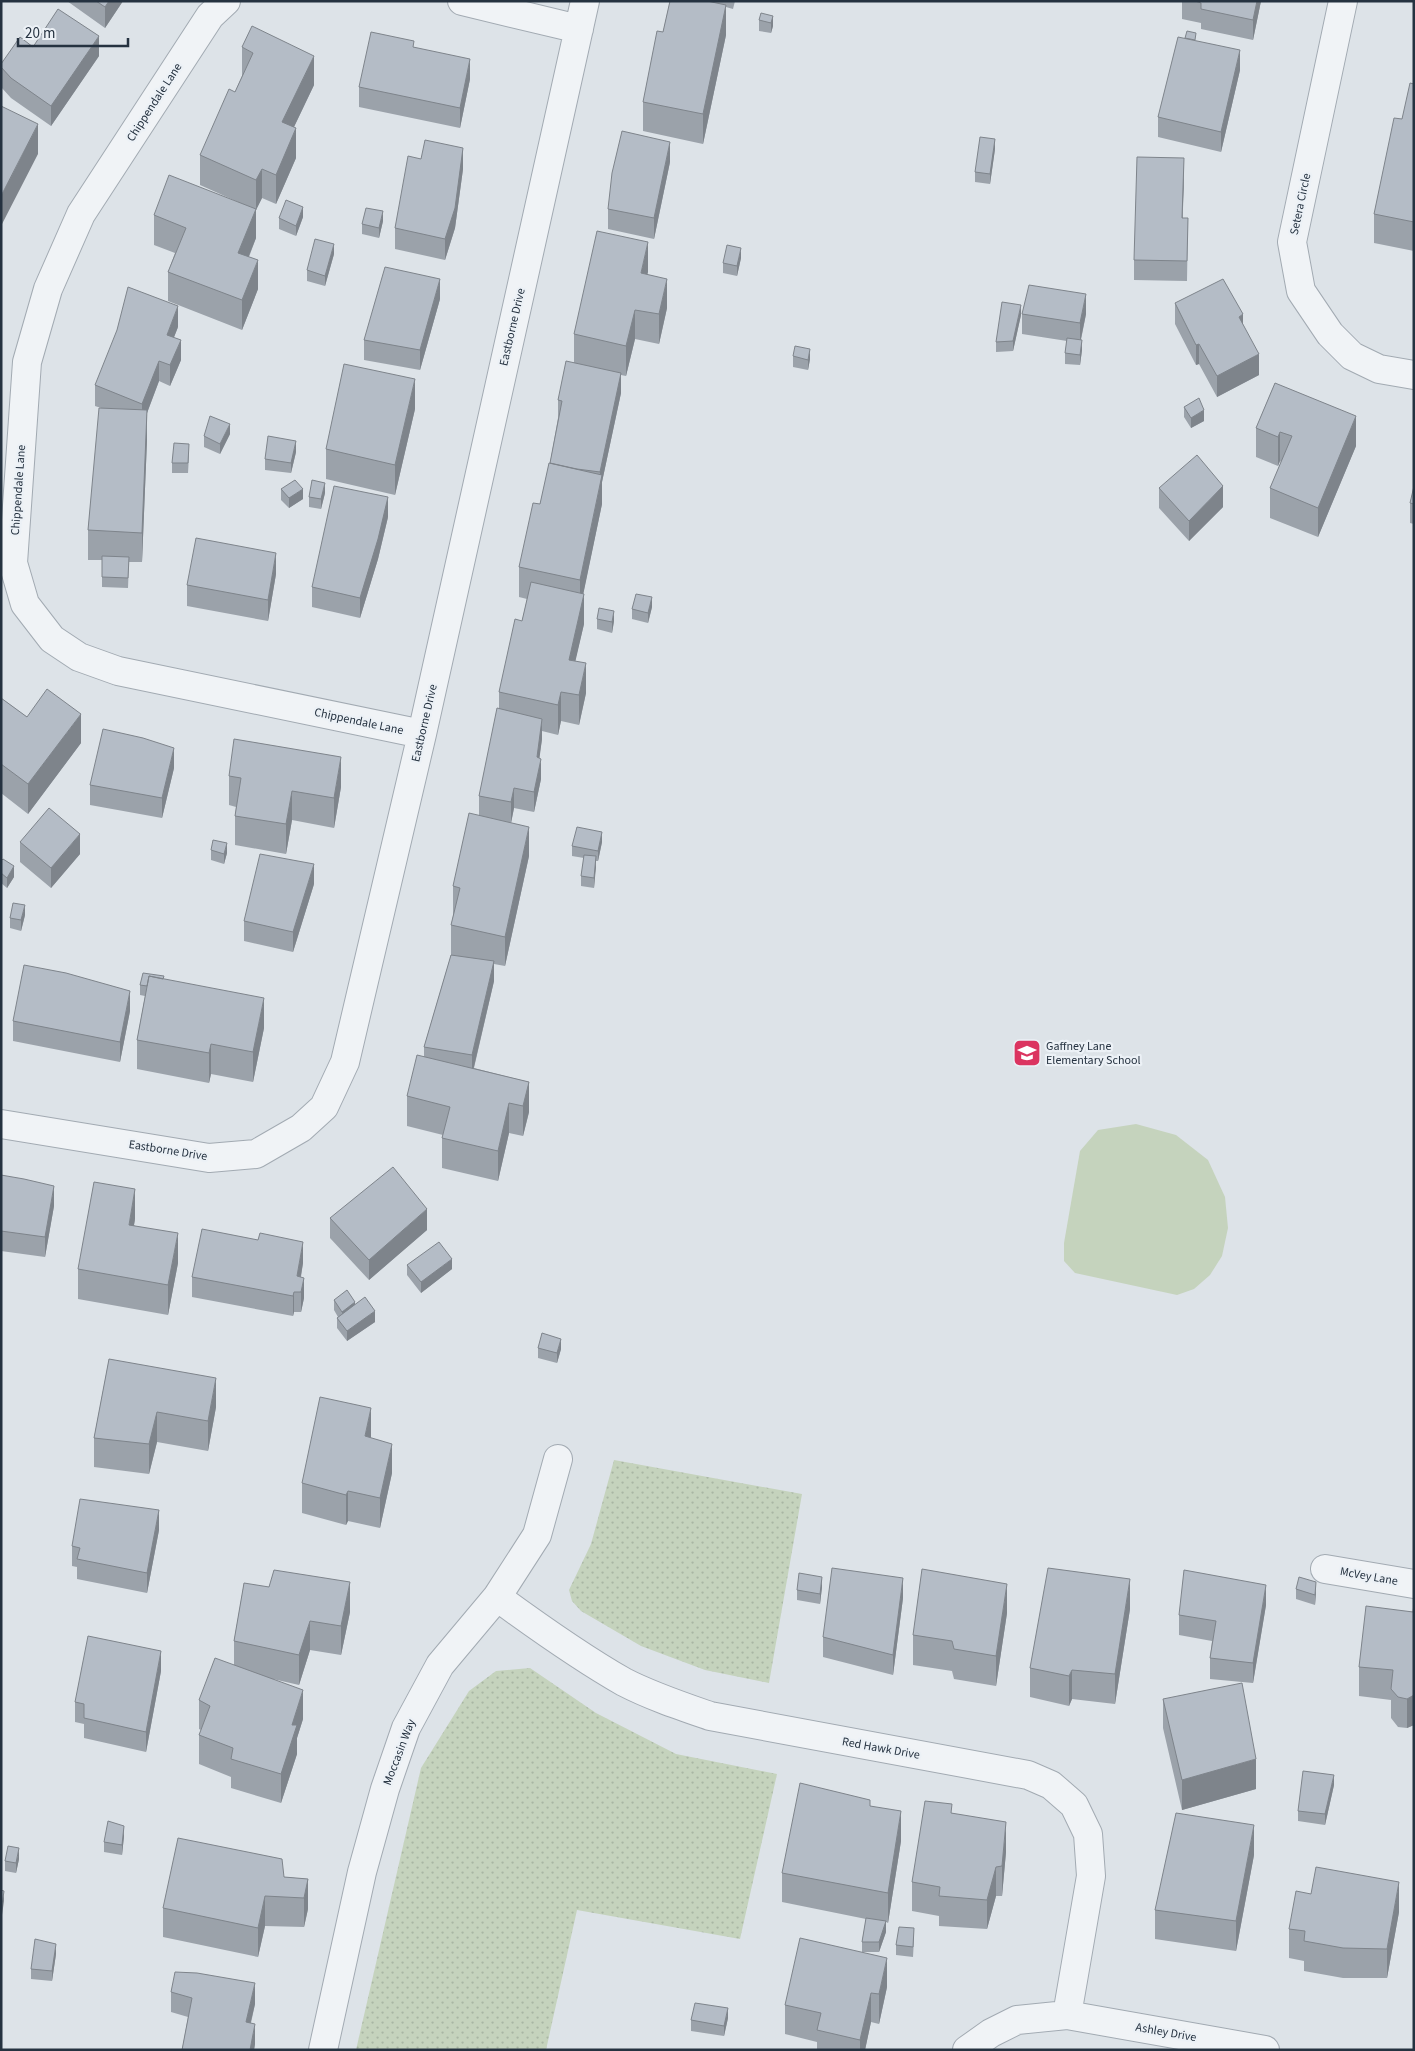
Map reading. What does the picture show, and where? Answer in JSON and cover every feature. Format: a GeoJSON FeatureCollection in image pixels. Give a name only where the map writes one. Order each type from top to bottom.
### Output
{"type":"FeatureCollection","features":[{"type":"Feature","properties":{"kind":"street","name":"Chippendale Lane"},"geometry":{"type":"LineString","coordinates":[[226,1],[210,16],[81,214],[48,289],[27,362],[13,563],[25,604],[52,639],[79,657],[118,672],[422,734]]}},
{"type":"Feature","properties":{"kind":"street"},"geometry":{"type":"LineString","coordinates":[[462,1],[579,29]]}},
{"type":"Feature","properties":{"kind":"street","name":"Eastborne Drive"},"geometry":{"type":"LineString","coordinates":[[1,1124],[209,1158],[256,1154],[301,1128],[324,1108],[345,1062],[422,734],[585,1]]}},
{"type":"Feature","properties":{"kind":"street","name":"Setera Circle"},"geometry":{"type":"LineString","coordinates":[[1343,1],[1292,242],[1301,291],[1330,334],[1352,356],[1379,369],[1414,375]]}},
{"type":"Feature","properties":{"kind":"street","name":"Moccasin Way"},"geometry":{"type":"LineString","coordinates":[[323,2050],[362,1872],[385,1789],[406,1728],[440,1665],[497,1597],[537,1534],[558,1459]]}},
{"type":"Feature","properties":{"kind":"street","name":"McVey Lane"},"geometry":{"type":"LineString","coordinates":[[1325,1569],[1414,1584]]}},
{"type":"Feature","properties":{"kind":"street","name":"Red Hawk Drive"},"geometry":{"type":"LineString","coordinates":[[497,1597],[568,1648],[625,1682],[666,1701],[710,1716],[1028,1775],[1051,1785],[1074,1805],[1088,1834],[1089,1843],[1091,1876],[1067,2014]]}},
{"type":"Feature","properties":{"kind":"street","name":"Ashley Drive"},"geometry":{"type":"LineString","coordinates":[[967,2050],[991,2033],[1017,2020],[1067,2014],[1265,2050]]}},
{"type":"Feature","properties":{"kind":"green space"},"geometry":{"type":"Polygon","coordinates":[[[1136,1124],[1176,1135],[1208,1160],[1225,1197],[1228,1228],[1222,1256],[1210,1275],[1194,1289],[1177,1295],[1075,1273],[1064,1261],[1064,1243],[1080,1151],[1098,1130],[1136,1124]]]}},
{"type":"Feature","properties":{"kind":"green space"},"geometry":{"type":"Polygon","coordinates":[[[614,1460],[802,1494],[769,1683],[705,1670],[641,1646],[581,1611],[572,1601],[569,1590],[591,1544],[614,1460]]]}},
{"type":"Feature","properties":{"kind":"green space"},"geometry":{"type":"Polygon","coordinates":[[[530,1668],[596,1713],[676,1754],[777,1774],[740,1939],[577,1910],[546,2050],[356,2050],[421,1768],[469,1691],[496,1671],[530,1668]]]}},
{"type":"Feature","properties":{"kind":"building"},"geometry":{"type":"Polygon","coordinates":[[[96,1],[109,1],[105,7],[96,1]]]}},
{"type":"Feature","properties":{"kind":"building"},"geometry":{"type":"Polygon","coordinates":[[[670,1],[707,1],[726,5],[703,114],[643,102],[657,31],[663,32],[670,1]]]}},
{"type":"Feature","properties":{"kind":"building"},"geometry":{"type":"Polygon","coordinates":[[[1195,1],[1257,1],[1253,20],[1201,9],[1201,3],[1195,1]]]}},
{"type":"Feature","properties":{"kind":"building"},"geometry":{"type":"Polygon","coordinates":[[[58,9],[99,36],[51,106],[11,78],[1,67],[1,64],[20,37],[33,47],[58,9]]]}},
{"type":"Feature","properties":{"kind":"building"},"geometry":{"type":"Polygon","coordinates":[[[761,13],[773,16],[771,23],[759,20],[761,13]]]}},
{"type":"Feature","properties":{"kind":"building"},"geometry":{"type":"Polygon","coordinates":[[[252,26],[314,56],[282,122],[296,128],[276,175],[262,169],[256,180],[200,155],[229,89],[235,92],[253,53],[242,47],[252,26]]]}},
{"type":"Feature","properties":{"kind":"building"},"geometry":{"type":"Polygon","coordinates":[[[1187,31],[1196,33],[1195,40],[1185,38],[1187,31]]]}},
{"type":"Feature","properties":{"kind":"building"},"geometry":{"type":"Polygon","coordinates":[[[371,32],[414,41],[413,47],[470,59],[460,108],[359,87],[371,32]]]}},
{"type":"Feature","properties":{"kind":"building"},"geometry":{"type":"Polygon","coordinates":[[[1178,37],[1240,50],[1221,132],[1158,117],[1178,37]]]}},
{"type":"Feature","properties":{"kind":"building"},"geometry":{"type":"Polygon","coordinates":[[[1410,83],[1414,84],[1414,222],[1374,214],[1394,118],[1402,119],[1410,83]]]}},
{"type":"Feature","properties":{"kind":"building"},"geometry":{"type":"Polygon","coordinates":[[[1,106],[38,124],[1,196],[1,106]]]}},
{"type":"Feature","properties":{"kind":"building"},"geometry":{"type":"Polygon","coordinates":[[[622,131],[670,142],[654,218],[608,209],[612,173],[622,131]]]}},
{"type":"Feature","properties":{"kind":"building"},"geometry":{"type":"Polygon","coordinates":[[[980,137],[995,139],[990,174],[975,172],[980,137]]]}},
{"type":"Feature","properties":{"kind":"building"},"geometry":{"type":"Polygon","coordinates":[[[425,140],[463,148],[455,208],[445,239],[395,228],[408,156],[421,159],[425,140]]]}},
{"type":"Feature","properties":{"kind":"building"},"geometry":{"type":"Polygon","coordinates":[[[1137,157],[1184,158],[1182,218],[1188,218],[1187,261],[1134,260],[1137,157]]]}},
{"type":"Feature","properties":{"kind":"building"},"geometry":{"type":"Polygon","coordinates":[[[169,175],[256,209],[238,253],[258,260],[242,300],[168,272],[186,228],[154,215],[169,175]]]}},
{"type":"Feature","properties":{"kind":"building"},"geometry":{"type":"Polygon","coordinates":[[[286,200],[303,207],[296,226],[279,218],[286,200]]]}},
{"type":"Feature","properties":{"kind":"building"},"geometry":{"type":"Polygon","coordinates":[[[366,208],[383,211],[379,228],[362,224],[366,208]]]}},
{"type":"Feature","properties":{"kind":"building"},"geometry":{"type":"Polygon","coordinates":[[[597,231],[648,242],[641,273],[667,279],[659,314],[635,310],[626,346],[574,334],[597,231]]]}},
{"type":"Feature","properties":{"kind":"building"},"geometry":{"type":"Polygon","coordinates":[[[315,239],[334,244],[325,276],[307,270],[315,239]]]}},
{"type":"Feature","properties":{"kind":"building"},"geometry":{"type":"Polygon","coordinates":[[[727,245],[741,248],[737,266],[723,263],[727,245]]]}},
{"type":"Feature","properties":{"kind":"building"},"geometry":{"type":"Polygon","coordinates":[[[385,267],[440,279],[420,350],[364,340],[385,267]]]}},
{"type":"Feature","properties":{"kind":"building"},"geometry":{"type":"Polygon","coordinates":[[[1223,279],[1243,314],[1239,317],[1259,354],[1217,376],[1199,344],[1196,345],[1175,303],[1223,279]]]}},
{"type":"Feature","properties":{"kind":"building"},"geometry":{"type":"Polygon","coordinates":[[[1029,285],[1086,294],[1080,323],[1022,314],[1029,285]]]}},
{"type":"Feature","properties":{"kind":"building"},"geometry":{"type":"Polygon","coordinates":[[[128,287],[178,306],[167,335],[181,340],[170,365],[159,361],[142,404],[95,385],[117,330],[128,287]]]}},
{"type":"Feature","properties":{"kind":"building"},"geometry":{"type":"Polygon","coordinates":[[[1002,302],[1021,305],[1013,341],[996,342],[1002,302]]]}},
{"type":"Feature","properties":{"kind":"building"},"geometry":{"type":"Polygon","coordinates":[[[1067,338],[1082,340],[1080,355],[1065,353],[1067,338]]]}},
{"type":"Feature","properties":{"kind":"building"},"geometry":{"type":"Polygon","coordinates":[[[795,346],[810,349],[808,360],[793,356],[795,346]]]}},
{"type":"Feature","properties":{"kind":"building"},"geometry":{"type":"Polygon","coordinates":[[[566,361],[621,373],[600,472],[550,463],[562,401],[558,400],[566,361]]]}},
{"type":"Feature","properties":{"kind":"building"},"geometry":{"type":"Polygon","coordinates":[[[344,364],[415,379],[395,465],[326,449],[344,364]]]}},
{"type":"Feature","properties":{"kind":"building"},"geometry":{"type":"Polygon","coordinates":[[[1275,383],[1356,416],[1318,508],[1270,488],[1292,436],[1280,432],[1278,437],[1256,428],[1275,383]]]}},
{"type":"Feature","properties":{"kind":"building"},"geometry":{"type":"Polygon","coordinates":[[[1199,398],[1204,410],[1191,418],[1184,407],[1199,398]]]}},
{"type":"Feature","properties":{"kind":"building"},"geometry":{"type":"Polygon","coordinates":[[[99,408],[147,410],[142,533],[88,530],[99,408]]]}},
{"type":"Feature","properties":{"kind":"building"},"geometry":{"type":"Polygon","coordinates":[[[210,416],[230,424],[220,444],[204,436],[210,416]]]}},
{"type":"Feature","properties":{"kind":"building"},"geometry":{"type":"Polygon","coordinates":[[[268,436],[296,441],[291,463],[265,459],[268,436]]]}},
{"type":"Feature","properties":{"kind":"building"},"geometry":{"type":"Polygon","coordinates":[[[174,443],[189,444],[188,463],[172,463],[174,443]]]}},
{"type":"Feature","properties":{"kind":"building"},"geometry":{"type":"Polygon","coordinates":[[[1197,455],[1223,486],[1189,521],[1159,488],[1197,455]]]}},
{"type":"Feature","properties":{"kind":"building"},"geometry":{"type":"Polygon","coordinates":[[[549,463],[602,475],[580,580],[519,567],[533,503],[540,504],[549,463]]]}},
{"type":"Feature","properties":{"kind":"building"},"geometry":{"type":"Polygon","coordinates":[[[295,480],[303,489],[289,498],[281,489],[295,480]]]}},
{"type":"Feature","properties":{"kind":"building"},"geometry":{"type":"Polygon","coordinates":[[[312,480],[325,483],[321,499],[309,497],[312,480]]]}},
{"type":"Feature","properties":{"kind":"building"},"geometry":{"type":"Polygon","coordinates":[[[334,486],[388,497],[378,539],[360,598],[312,587],[334,486]]]}},
{"type":"Feature","properties":{"kind":"building"},"geometry":{"type":"Polygon","coordinates":[[[1414,486],[1414,504],[1410,503],[1414,486]]]}},
{"type":"Feature","properties":{"kind":"building"},"geometry":{"type":"Polygon","coordinates":[[[196,538],[276,553],[268,600],[187,585],[196,538]]]}},
{"type":"Feature","properties":{"kind":"building"},"geometry":{"type":"Polygon","coordinates":[[[102,556],[129,557],[128,578],[102,577],[102,556]]]}},
{"type":"Feature","properties":{"kind":"building"},"geometry":{"type":"Polygon","coordinates":[[[531,582],[584,594],[569,660],[586,663],[579,695],[561,692],[558,705],[499,692],[515,619],[522,621],[531,582]]]}},
{"type":"Feature","properties":{"kind":"building"},"geometry":{"type":"Polygon","coordinates":[[[636,594],[652,597],[648,613],[632,609],[636,594]]]}},
{"type":"Feature","properties":{"kind":"building"},"geometry":{"type":"Polygon","coordinates":[[[599,608],[614,611],[612,622],[597,619],[599,608]]]}},
{"type":"Feature","properties":{"kind":"building"},"geometry":{"type":"Polygon","coordinates":[[[47,689],[81,714],[28,784],[1,764],[1,698],[27,717],[47,689]]]}},
{"type":"Feature","properties":{"kind":"building"},"geometry":{"type":"Polygon","coordinates":[[[497,708],[542,719],[537,757],[541,759],[534,792],[514,788],[511,802],[479,796],[497,708]]]}},
{"type":"Feature","properties":{"kind":"building"},"geometry":{"type":"Polygon","coordinates":[[[103,729],[143,738],[174,748],[162,798],[90,785],[103,729]]]}},
{"type":"Feature","properties":{"kind":"building"},"geometry":{"type":"Polygon","coordinates":[[[234,739],[341,757],[334,798],[292,791],[286,824],[235,816],[241,778],[229,776],[234,739]]]}},
{"type":"Feature","properties":{"kind":"building"},"geometry":{"type":"Polygon","coordinates":[[[49,808],[80,834],[51,868],[20,842],[49,808]]]}},
{"type":"Feature","properties":{"kind":"building"},"geometry":{"type":"Polygon","coordinates":[[[469,813],[529,827],[505,937],[451,925],[460,888],[453,886],[469,813]]]}},
{"type":"Feature","properties":{"kind":"building"},"geometry":{"type":"Polygon","coordinates":[[[577,827],[602,832],[598,851],[572,846],[577,827]]]}},
{"type":"Feature","properties":{"kind":"building"},"geometry":{"type":"Polygon","coordinates":[[[213,840],[227,843],[224,854],[211,850],[213,840]]]}},
{"type":"Feature","properties":{"kind":"building"},"geometry":{"type":"Polygon","coordinates":[[[260,854],[314,864],[293,932],[244,921],[260,854]]]}},
{"type":"Feature","properties":{"kind":"building"},"geometry":{"type":"Polygon","coordinates":[[[584,855],[596,856],[594,878],[581,876],[584,855]]]}},
{"type":"Feature","properties":{"kind":"building"},"geometry":{"type":"Polygon","coordinates":[[[3,859],[14,866],[7,878],[1,873],[1,861],[3,859]]]}},
{"type":"Feature","properties":{"kind":"building"},"geometry":{"type":"Polygon","coordinates":[[[13,903],[25,905],[21,920],[10,918],[13,903]]]}},
{"type":"Feature","properties":{"kind":"building"},"geometry":{"type":"Polygon","coordinates":[[[451,955],[494,961],[472,1055],[424,1047],[451,955]]]}},
{"type":"Feature","properties":{"kind":"building"},"geometry":{"type":"Polygon","coordinates":[[[24,965],[66,973],[130,991],[120,1042],[13,1021],[24,965]]]}},
{"type":"Feature","properties":{"kind":"building"},"geometry":{"type":"Polygon","coordinates":[[[143,973],[164,976],[163,979],[149,976],[147,986],[140,985],[143,973]]]}},
{"type":"Feature","properties":{"kind":"building"},"geometry":{"type":"Polygon","coordinates":[[[149,976],[264,998],[253,1052],[211,1044],[209,1053],[137,1040],[149,976]]]}},
{"type":"Feature","properties":{"kind":"building"},"geometry":{"type":"Polygon","coordinates":[[[417,1055],[529,1082],[523,1106],[509,1103],[498,1151],[442,1138],[450,1107],[407,1096],[417,1055]]]}},
{"type":"Feature","properties":{"kind":"building"},"geometry":{"type":"Polygon","coordinates":[[[393,1167],[427,1209],[369,1260],[330,1218],[393,1167]]]}},
{"type":"Feature","properties":{"kind":"building"},"geometry":{"type":"Polygon","coordinates":[[[1,1175],[54,1186],[45,1237],[1,1231],[1,1175]]]}},
{"type":"Feature","properties":{"kind":"building"},"geometry":{"type":"Polygon","coordinates":[[[94,1182],[135,1189],[129,1225],[178,1233],[168,1285],[78,1269],[94,1182]]]}},
{"type":"Feature","properties":{"kind":"building"},"geometry":{"type":"Polygon","coordinates":[[[202,1229],[258,1240],[260,1233],[303,1242],[297,1276],[304,1278],[301,1292],[294,1292],[293,1296],[192,1277],[202,1229]]]}},
{"type":"Feature","properties":{"kind":"building"},"geometry":{"type":"Polygon","coordinates":[[[439,1242],[452,1259],[421,1282],[407,1265],[439,1242]]]}},
{"type":"Feature","properties":{"kind":"building"},"geometry":{"type":"Polygon","coordinates":[[[347,1290],[355,1302],[342,1312],[334,1300],[347,1290]]]}},
{"type":"Feature","properties":{"kind":"building"},"geometry":{"type":"Polygon","coordinates":[[[365,1297],[375,1311],[347,1331],[337,1318],[365,1297]]]}},
{"type":"Feature","properties":{"kind":"building"},"geometry":{"type":"Polygon","coordinates":[[[542,1333],[561,1339],[557,1353],[538,1348],[542,1333]]]}},
{"type":"Feature","properties":{"kind":"building"},"geometry":{"type":"Polygon","coordinates":[[[109,1359],[216,1378],[208,1421],[157,1412],[149,1444],[94,1438],[109,1359]]]}},
{"type":"Feature","properties":{"kind":"building"},"geometry":{"type":"Polygon","coordinates":[[[320,1397],[371,1408],[365,1436],[392,1444],[380,1498],[348,1491],[346,1495],[302,1483],[320,1397]]]}},
{"type":"Feature","properties":{"kind":"building"},"geometry":{"type":"Polygon","coordinates":[[[80,1499],[159,1510],[147,1573],[77,1559],[80,1548],[72,1546],[80,1499]]]}},
{"type":"Feature","properties":{"kind":"building"},"geometry":{"type":"Polygon","coordinates":[[[832,1568],[903,1578],[893,1655],[823,1637],[832,1568]]]}},
{"type":"Feature","properties":{"kind":"building"},"geometry":{"type":"Polygon","coordinates":[[[1048,1568],[1130,1579],[1115,1674],[1072,1670],[1069,1676],[1030,1668],[1048,1568]]]}},
{"type":"Feature","properties":{"kind":"building"},"geometry":{"type":"Polygon","coordinates":[[[922,1569],[1007,1584],[996,1656],[954,1649],[952,1641],[913,1635],[922,1569]]]}},
{"type":"Feature","properties":{"kind":"building"},"geometry":{"type":"Polygon","coordinates":[[[274,1570],[350,1582],[341,1626],[310,1621],[299,1655],[234,1641],[244,1583],[269,1587],[274,1570]]]}},
{"type":"Feature","properties":{"kind":"building"},"geometry":{"type":"Polygon","coordinates":[[[1184,1570],[1266,1585],[1253,1663],[1210,1658],[1216,1621],[1179,1615],[1184,1570]]]}},
{"type":"Feature","properties":{"kind":"building"},"geometry":{"type":"Polygon","coordinates":[[[799,1573],[822,1577],[820,1594],[797,1590],[799,1573]]]}},
{"type":"Feature","properties":{"kind":"building"},"geometry":{"type":"Polygon","coordinates":[[[1299,1577],[1316,1582],[1315,1595],[1296,1589],[1299,1577]]]}},
{"type":"Feature","properties":{"kind":"building"},"geometry":{"type":"Polygon","coordinates":[[[1414,1604],[1414,1695],[1407,1699],[1398,1697],[1391,1689],[1393,1670],[1359,1667],[1366,1606],[1413,1612],[1414,1604]]]}},
{"type":"Feature","properties":{"kind":"building"},"geometry":{"type":"Polygon","coordinates":[[[88,1636],[161,1651],[146,1732],[84,1718],[84,1704],[75,1702],[88,1636]]]}},
{"type":"Feature","properties":{"kind":"building"},"geometry":{"type":"Polygon","coordinates":[[[215,1658],[303,1690],[292,1725],[297,1725],[281,1774],[231,1759],[233,1748],[199,1735],[210,1706],[199,1700],[215,1658]]]}},
{"type":"Feature","properties":{"kind":"building"},"geometry":{"type":"Polygon","coordinates":[[[1242,1683],[1256,1759],[1182,1780],[1163,1699],[1242,1683]]]}},
{"type":"Feature","properties":{"kind":"building"},"geometry":{"type":"Polygon","coordinates":[[[1303,1771],[1334,1775],[1325,1814],[1298,1811],[1303,1771]]]}},
{"type":"Feature","properties":{"kind":"building"},"geometry":{"type":"Polygon","coordinates":[[[800,1783],[870,1800],[870,1806],[901,1811],[888,1893],[782,1873],[800,1783]]]}},
{"type":"Feature","properties":{"kind":"building"},"geometry":{"type":"Polygon","coordinates":[[[925,1801],[952,1804],[951,1813],[1006,1822],[1002,1866],[996,1867],[987,1900],[939,1896],[940,1887],[912,1882],[925,1801]]]}},
{"type":"Feature","properties":{"kind":"building"},"geometry":{"type":"Polygon","coordinates":[[[1176,1813],[1254,1825],[1236,1921],[1155,1910],[1176,1813]]]}},
{"type":"Feature","properties":{"kind":"building"},"geometry":{"type":"Polygon","coordinates":[[[108,1821],[124,1826],[122,1845],[104,1842],[108,1821]]]}},
{"type":"Feature","properties":{"kind":"building"},"geometry":{"type":"Polygon","coordinates":[[[178,1838],[282,1859],[284,1877],[308,1879],[304,1898],[265,1896],[258,1928],[163,1908],[178,1838]]]}},
{"type":"Feature","properties":{"kind":"building"},"geometry":{"type":"Polygon","coordinates":[[[8,1846],[19,1848],[16,1863],[5,1861],[8,1846]]]}},
{"type":"Feature","properties":{"kind":"building"},"geometry":{"type":"Polygon","coordinates":[[[1316,1867],[1399,1882],[1387,1949],[1343,1948],[1304,1941],[1305,1931],[1289,1929],[1296,1891],[1311,1894],[1316,1867]]]}},
{"type":"Feature","properties":{"kind":"building"},"geometry":{"type":"Polygon","coordinates":[[[1,1890],[4,1891],[2,1905],[1,1905],[1,1890]]]}},
{"type":"Feature","properties":{"kind":"building"},"geometry":{"type":"Polygon","coordinates":[[[866,1918],[886,1921],[879,1942],[862,1942],[866,1918]]]}},
{"type":"Feature","properties":{"kind":"building"},"geometry":{"type":"Polygon","coordinates":[[[899,1927],[914,1928],[913,1947],[896,1945],[899,1927]]]}},
{"type":"Feature","properties":{"kind":"building"},"geometry":{"type":"Polygon","coordinates":[[[800,1938],[887,1958],[879,1994],[871,1993],[860,2040],[817,2030],[821,2013],[785,2005],[800,1938]]]}},
{"type":"Feature","properties":{"kind":"building"},"geometry":{"type":"Polygon","coordinates":[[[35,1939],[56,1944],[52,1971],[31,1969],[35,1939]]]}},
{"type":"Feature","properties":{"kind":"building"},"geometry":{"type":"Polygon","coordinates":[[[175,1972],[197,1973],[255,1983],[246,2022],[255,2024],[250,2050],[182,2050],[192,1998],[171,1992],[175,1972]]]}},
{"type":"Feature","properties":{"kind":"building"},"geometry":{"type":"Polygon","coordinates":[[[695,2003],[728,2008],[724,2026],[691,2020],[695,2003]]]}},
{"type":"Feature","properties":{"kind":"place","name":"Gaffney Lane Elementary School"},"geometry":{"type":"Point","coordinates":[1027,1053]}}]}
